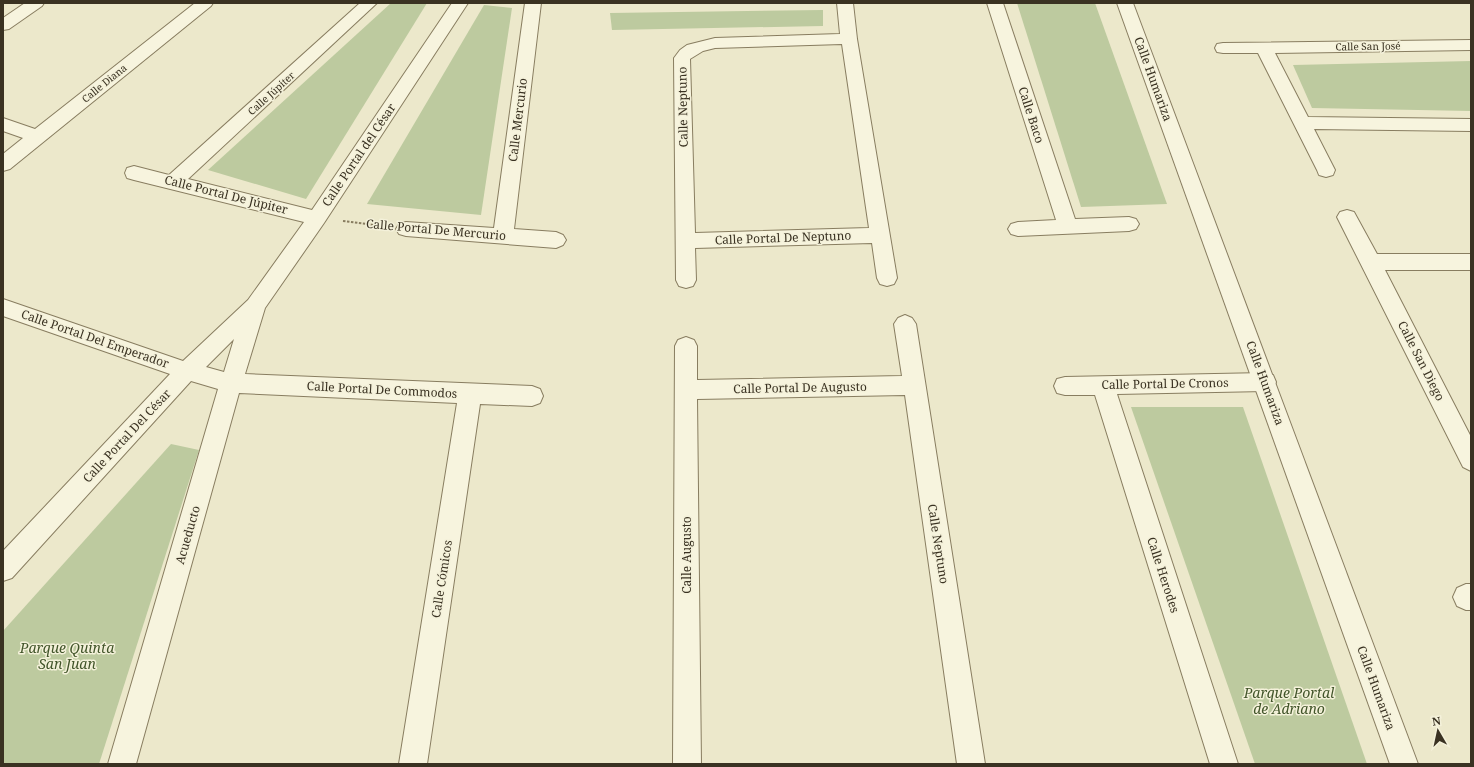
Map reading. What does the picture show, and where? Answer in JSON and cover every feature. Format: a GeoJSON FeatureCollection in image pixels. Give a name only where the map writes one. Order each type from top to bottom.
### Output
{"type":"FeatureCollection","features":[{"type":"Feature","properties":{"kind":"street"},"geometry":{"type":"LineString","coordinates":[[3,25],[36,3]]}},
{"type":"Feature","properties":{"kind":"street","name":"Calle Diana"},"geometry":{"type":"LineString","coordinates":[[3,164],[205,3]]}},
{"type":"Feature","properties":{"kind":"street","name":"Calle Júpiter"},"geometry":{"type":"LineString","coordinates":[[173,182],[369,3]]}},
{"type":"Feature","properties":{"kind":"street","name":"Calle Portal del César"},"geometry":{"type":"LineString","coordinates":[[255,306],[317,218],[460,3]]}},
{"type":"Feature","properties":{"kind":"street","name":"Calle Mercurio"},"geometry":{"type":"LineString","coordinates":[[503,237],[533,3]]}},
{"type":"Feature","properties":{"kind":"street"},"geometry":{"type":"LineString","coordinates":[[845,3],[849,39],[887,278]]}},
{"type":"Feature","properties":{"kind":"street","name":"Calle Baco"},"geometry":{"type":"LineString","coordinates":[[995,3],[1068,227]]}},
{"type":"Feature","properties":{"kind":"street","name":"Calle Humariza"},"geometry":{"type":"LineString","coordinates":[[1125,3],[1404,764]]}},
{"type":"Feature","properties":{"kind":"street","name":"Calle Neptuno"},"geometry":{"type":"LineString","coordinates":[[686,280],[682,58],[689,50],[698,46],[715,43],[849,39]]}},
{"type":"Feature","properties":{"kind":"street","name":"Calle San José"},"geometry":{"type":"LineString","coordinates":[[1223,48],[1471,45]]}},
{"type":"Feature","properties":{"kind":"street"},"geometry":{"type":"LineString","coordinates":[[1264,48],[1326,170]]}},
{"type":"Feature","properties":{"kind":"street"},"geometry":{"type":"LineString","coordinates":[[1302,123],[1471,125]]}},
{"type":"Feature","properties":{"kind":"street"},"geometry":{"type":"LineString","coordinates":[[3,124],[37,137]]}},
{"type":"Feature","properties":{"kind":"street","name":"Calle Portal De Júpiter"},"geometry":{"type":"LineString","coordinates":[[134,173],[317,218]]}},
{"type":"Feature","properties":{"kind":"street","name":"Calle San Diego"},"geometry":{"type":"LineString","coordinates":[[1347,217],[1471,460]]}},
{"type":"Feature","properties":{"kind":"street"},"geometry":{"type":"LineString","coordinates":[[1018,229],[1128,224]]}},
{"type":"Feature","properties":{"kind":"street","name":"Calle Portal De Mercurio"},"geometry":{"type":"LineString","coordinates":[[406,229],[556,240]]}},
{"type":"Feature","properties":{"kind":"street","name":"Calle Portal De Neptuno"},"geometry":{"type":"LineString","coordinates":[[686,241],[880,235]]}},
{"type":"Feature","properties":{"kind":"street"},"geometry":{"type":"LineString","coordinates":[[1371,262],[1471,262]]}},
{"type":"Feature","properties":{"kind":"street","name":"Calle Portal Del César"},"geometry":{"type":"LineString","coordinates":[[3,569],[187,371],[255,306]]}},
{"type":"Feature","properties":{"kind":"street","name":"Acueducto"},"geometry":{"type":"LineString","coordinates":[[122,764],[231,383],[255,306]]}},
{"type":"Feature","properties":{"kind":"street","name":"Calle Portal Del Emperador"},"geometry":{"type":"LineString","coordinates":[[8,314],[187,371],[231,383]]}},
{"type":"Feature","properties":{"kind":"street","name":"Calle Neptuno"},"geometry":{"type":"LineString","coordinates":[[905,324],[971,764]]}},
{"type":"Feature","properties":{"kind":"street","name":"Calle Augusto"},"geometry":{"type":"LineString","coordinates":[[686,346],[687,764]]}},
{"type":"Feature","properties":{"kind":"street","name":"Calle Portal De Cronos"},"geometry":{"type":"LineString","coordinates":[[1065,386],[1265,382]]}},
{"type":"Feature","properties":{"kind":"street","name":"Calle Portal De Commodos"},"geometry":{"type":"LineString","coordinates":[[231,383],[532,396]]}},
{"type":"Feature","properties":{"kind":"street","name":"Calle Portal De Augusto"},"geometry":{"type":"LineString","coordinates":[[686,390],[914,385]]}},
{"type":"Feature","properties":{"kind":"street","name":"Calle Herodes"},"geometry":{"type":"LineString","coordinates":[[1103,386],[1224,764]]}},
{"type":"Feature","properties":{"kind":"street","name":"Calle Cómicos"},"geometry":{"type":"LineString","coordinates":[[413,764],[470,394]]}},
{"type":"Feature","properties":{"kind":"path","name":"Calle Portal De Mercurio"},"geometry":{"type":"LineString","coordinates":[[317,218],[406,229]]}},
{"type":"Feature","properties":{"kind":"green space"},"geometry":{"type":"Polygon","coordinates":[[[391,3],[427,3],[306,199],[208,170],[391,3]]]}},
{"type":"Feature","properties":{"kind":"green space"},"geometry":{"type":"Polygon","coordinates":[[[1017,3],[1095,3],[1167,204],[1081,207],[1017,3]]]}},
{"type":"Feature","properties":{"kind":"green space"},"geometry":{"type":"Polygon","coordinates":[[[484,5],[512,8],[481,215],[367,204],[484,5]]]}},
{"type":"Feature","properties":{"kind":"green space"},"geometry":{"type":"Polygon","coordinates":[[[823,10],[823,26],[612,30],[610,13],[823,10]]]}},
{"type":"Feature","properties":{"kind":"green space"},"geometry":{"type":"Polygon","coordinates":[[[1471,61],[1471,111],[1312,108],[1293,65],[1471,61]]]}},
{"type":"Feature","properties":{"kind":"green space","name":"Parque Portal de Adriano"},"geometry":{"type":"Polygon","coordinates":[[[1131,407],[1243,407],[1367,764],[1255,764],[1131,407]]]}},
{"type":"Feature","properties":{"kind":"green space","name":"Parque Quinta San Juan"},"geometry":{"type":"Polygon","coordinates":[[[171,444],[199,450],[99,764],[3,764],[3,631],[171,444]]]}}]}
